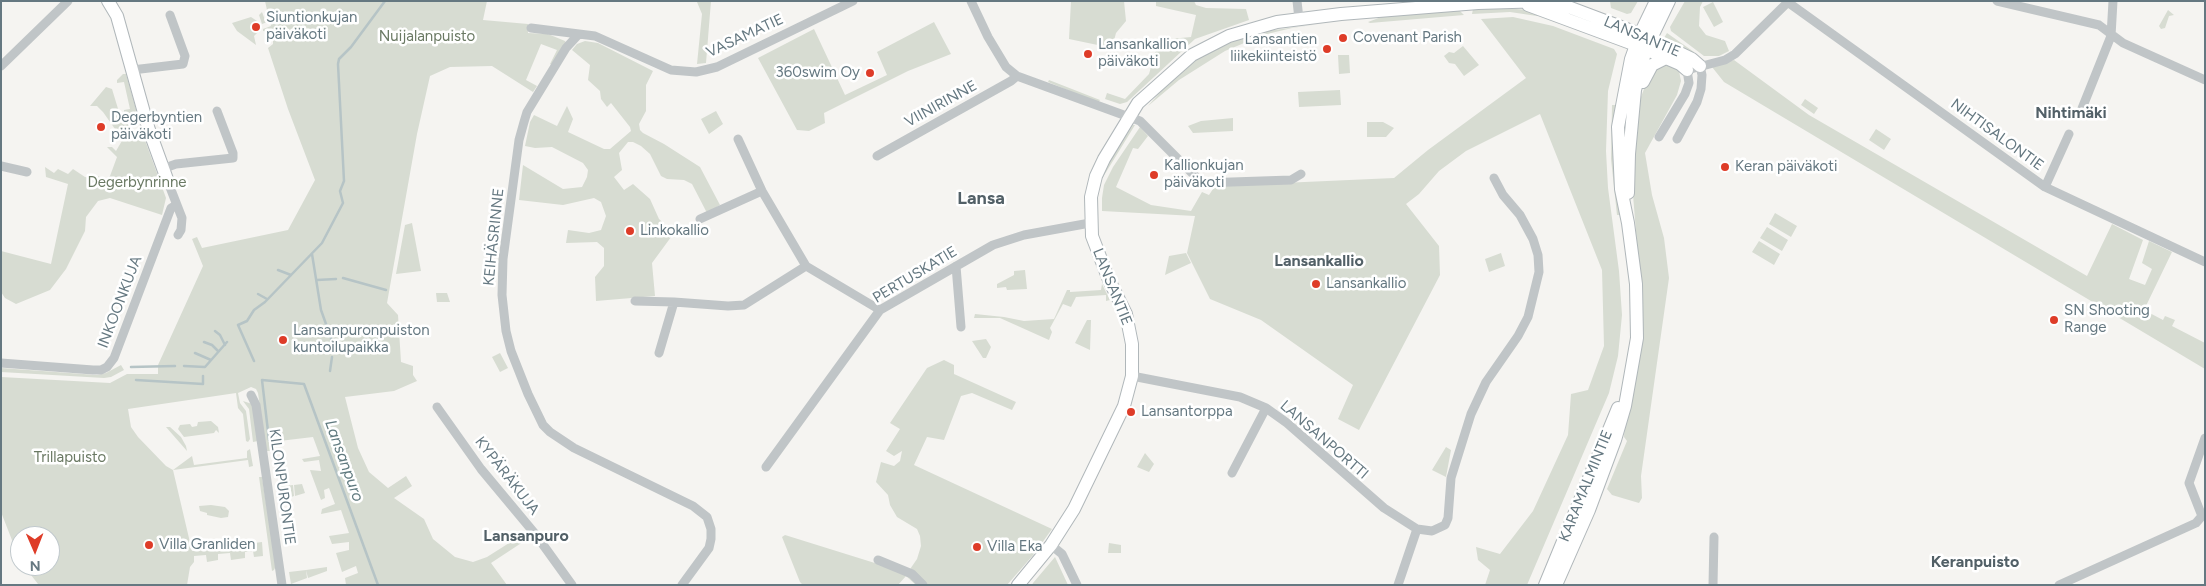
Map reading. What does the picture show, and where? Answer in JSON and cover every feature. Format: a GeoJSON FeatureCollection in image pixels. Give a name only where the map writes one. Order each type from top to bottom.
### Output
{"type":"FeatureCollection","features":[{"type":"Feature","properties":{"kind":"street"},"geometry":{"type":"LineString","coordinates":[[1,66],[68,1]]}},
{"type":"Feature","properties":{"kind":"street"},"geometry":{"type":"LineString","coordinates":[[108,1],[117,16],[162,169],[182,224],[178,235]]}},
{"type":"Feature","properties":{"kind":"street","name":"VASAMATIE"},"geometry":{"type":"LineString","coordinates":[[531,28],[595,36],[670,70],[696,72],[717,67],[853,1]]}},
{"type":"Feature","properties":{"kind":"street"},"geometry":{"type":"LineString","coordinates":[[971,1],[1002,63],[1017,76],[1140,121],[1202,183],[1291,180],[1301,174]]}},
{"type":"Feature","properties":{"kind":"street"},"geometry":{"type":"LineString","coordinates":[[1297,1],[1299,19]]}},
{"type":"Feature","properties":{"kind":"street","name":"LANSANTIE"},"geometry":{"type":"LineString","coordinates":[[1018,585],[1051,546],[1074,509],[1121,413],[1132,376],[1132,344],[1126,314],[1101,262],[1090,223],[1091,197],[1096,176],[1138,103],[1192,55],[1214,43],[1255,27],[1299,19],[1478,2],[1523,3],[1546,1],[1571,8],[1643,42],[1692,59],[1700,66]]}},
{"type":"Feature","properties":{"kind":"street"},"geometry":{"type":"LineString","coordinates":[[1643,42],[1656,1]]}},
{"type":"Feature","properties":{"kind":"street"},"geometry":{"type":"LineString","coordinates":[[1643,42],[1669,1]]}},
{"type":"Feature","properties":{"kind":"street"},"geometry":{"type":"LineString","coordinates":[[1997,1],[2098,26],[2123,43],[2205,80]]}},
{"type":"Feature","properties":{"kind":"street"},"geometry":{"type":"LineString","coordinates":[[2081,111],[2111,36],[2113,1]]}},
{"type":"Feature","properties":{"kind":"street"},"geometry":{"type":"LineString","coordinates":[[1659,137],[1685,94],[1689,84],[1687,70],[1725,60],[1735,54],[1789,2]]}},
{"type":"Feature","properties":{"kind":"street","name":"NIHTISALONTIE"},"geometry":{"type":"LineString","coordinates":[[1789,2],[2045,186],[2205,262]]}},
{"type":"Feature","properties":{"kind":"street"},"geometry":{"type":"LineString","coordinates":[[132,70],[183,64],[184,56],[170,15]]}},
{"type":"Feature","properties":{"kind":"street","name":"KEIHÄSRINNE"},"geometry":{"type":"LineString","coordinates":[[578,35],[566,48],[527,112],[519,140],[503,277],[503,306],[511,351],[537,414],[550,432],[570,446],[701,511],[707,518],[711,539],[709,548],[682,585]]}},
{"type":"Feature","properties":{"kind":"street","name":"LANSANTIE"},"geometry":{"type":"LineString","coordinates":[[1643,42],[1687,70]]}},
{"type":"Feature","properties":{"kind":"street","name":"KARAMALMINTIE"},"geometry":{"type":"LineString","coordinates":[[1628,223],[1628,154],[1643,42]]}},
{"type":"Feature","properties":{"kind":"street","name":"KARAMALMINTIE"},"geometry":{"type":"LineString","coordinates":[[1556,585],[1589,510],[1615,440],[1625,406],[1637,338],[1638,318],[1628,223],[1621,189],[1618,127],[1624,86],[1643,42]]}},
{"type":"Feature","properties":{"kind":"street","name":"KARAMALMINTIE"},"geometry":{"type":"LineString","coordinates":[[1634,102],[1647,72],[1654,63],[1666,58]]}},
{"type":"Feature","properties":{"kind":"street"},"geometry":{"type":"LineString","coordinates":[[1677,139],[1701,89],[1702,75],[1700,66]]}},
{"type":"Feature","properties":{"kind":"street","name":"VIINIRINNE"},"geometry":{"type":"LineString","coordinates":[[876,156],[1017,76]]}},
{"type":"Feature","properties":{"kind":"street"},"geometry":{"type":"LineString","coordinates":[[162,169],[176,164],[233,158],[233,153],[216,111]]}},
{"type":"Feature","properties":{"kind":"street"},"geometry":{"type":"LineString","coordinates":[[2045,186],[2069,134]]}},
{"type":"Feature","properties":{"kind":"street"},"geometry":{"type":"LineString","coordinates":[[738,139],[762,191],[806,266],[880,310]]}},
{"type":"Feature","properties":{"kind":"street"},"geometry":{"type":"LineString","coordinates":[[1,166],[27,172]]}},
{"type":"Feature","properties":{"kind":"street","name":"LANSANPORTTI"},"geometry":{"type":"LineString","coordinates":[[1132,376],[1240,397],[1266,408],[1287,423],[1378,504],[1417,529],[1432,531],[1445,525],[1448,518],[1451,478],[1471,414],[1486,382],[1518,336],[1528,317],[1535,296],[1538,255],[1533,239],[1520,215],[1503,195],[1494,178]]}},
{"type":"Feature","properties":{"kind":"street"},"geometry":{"type":"LineString","coordinates":[[700,219],[762,191]]}},
{"type":"Feature","properties":{"kind":"street","name":"INKOONKUJA"},"geometry":{"type":"LineString","coordinates":[[1,363],[93,370],[101,370],[107,367],[114,358],[172,208],[176,205]]}},
{"type":"Feature","properties":{"kind":"street","name":"PERTUSKATIE"},"geometry":{"type":"LineString","coordinates":[[766,467],[880,310],[993,245],[1011,238],[1090,223]]}},
{"type":"Feature","properties":{"kind":"street"},"geometry":{"type":"LineString","coordinates":[[635,301],[728,306],[744,304],[806,266]]}},
{"type":"Feature","properties":{"kind":"street"},"geometry":{"type":"LineString","coordinates":[[956,266],[961,328]]}},
{"type":"Feature","properties":{"kind":"street"},"geometry":{"type":"LineString","coordinates":[[659,353],[674,302]]}},
{"type":"Feature","properties":{"kind":"street","name":"KARAMALMINTIE"},"geometry":{"type":"LineString","coordinates":[[1546,585],[1606,434],[1628,388]]}},
{"type":"Feature","properties":{"kind":"street","name":"KILONPURONTIE"},"geometry":{"type":"LineString","coordinates":[[251,395],[256,405],[282,585]]}},
{"type":"Feature","properties":{"kind":"street","name":"KYPÄRÄKUJA"},"geometry":{"type":"LineString","coordinates":[[438,407],[481,469],[536,535],[572,585]]}},
{"type":"Feature","properties":{"kind":"street"},"geometry":{"type":"LineString","coordinates":[[1232,474],[1266,408]]}},
{"type":"Feature","properties":{"kind":"street"},"geometry":{"type":"LineString","coordinates":[[2059,585],[2196,523],[2202,516],[2189,483],[2205,438]]}},
{"type":"Feature","properties":{"kind":"street"},"geometry":{"type":"LineString","coordinates":[[1398,585],[1417,529]]}},
{"type":"Feature","properties":{"kind":"street"},"geometry":{"type":"LineString","coordinates":[[1713,585],[1714,537]]}},
{"type":"Feature","properties":{"kind":"street"},"geometry":{"type":"LineString","coordinates":[[1051,546],[1062,554],[1077,585]]}},
{"type":"Feature","properties":{"kind":"street"},"geometry":{"type":"LineString","coordinates":[[878,560],[912,574],[923,585]]}},
{"type":"Feature","properties":{"kind":"green space"},"geometry":{"type":"Polygon","coordinates":[[[265,1],[487,1],[483,20],[528,24],[528,33],[548,34],[565,41],[566,43],[552,65],[550,64],[557,50],[541,44],[526,80],[537,86],[533,92],[492,66],[450,67],[430,76],[417,134],[387,303],[398,315],[401,362],[413,366],[413,375],[417,381],[394,391],[345,397],[358,448],[369,472],[388,488],[406,476],[412,486],[394,498],[424,519],[433,539],[455,557],[473,562],[487,557],[528,531],[532,536],[491,563],[507,585],[346,585],[345,578],[358,573],[356,566],[342,572],[336,553],[349,550],[349,542],[332,544],[329,536],[349,533],[341,510],[321,514],[322,509],[335,504],[329,488],[324,490],[325,498],[321,500],[311,473],[310,470],[321,471],[319,460],[304,462],[302,459],[320,456],[313,437],[271,442],[272,451],[266,451],[258,393],[256,389],[251,387],[238,393],[240,403],[246,411],[250,439],[248,442],[246,441],[243,414],[238,408],[236,393],[128,409],[131,427],[166,466],[173,470],[192,551],[262,542],[263,556],[254,557],[253,551],[245,552],[245,558],[231,560],[230,553],[218,554],[218,560],[207,562],[206,555],[194,556],[187,585],[38,584],[32,576],[60,576],[60,526],[10,526],[10,535],[1,512],[1,377],[110,383],[127,374],[158,374],[158,365],[203,266],[192,239],[197,237],[202,248],[288,230],[315,180],[288,109],[268,48],[273,44],[273,34],[272,32],[263,31],[263,29],[271,26],[270,21],[262,24],[259,15],[262,12],[265,20],[269,19],[265,1]]]}},
{"type":"Feature","properties":{"kind":"green space"},"geometry":{"type":"Polygon","coordinates":[[[691,1],[711,1],[706,63],[697,64],[702,14],[697,2],[691,1]]]}},
{"type":"Feature","properties":{"kind":"green space"},"geometry":{"type":"Polygon","coordinates":[[[1071,1],[1124,1],[1126,21],[1116,33],[1112,48],[1069,39],[1071,1]]]}},
{"type":"Feature","properties":{"kind":"green space"},"geometry":{"type":"Polygon","coordinates":[[[1156,1],[1194,1],[1196,5],[1206,8],[1246,9],[1249,20],[1195,39],[1127,102],[1120,104],[1105,99],[1107,93],[1125,99],[1149,74],[1159,40],[1191,37],[1196,15],[1156,6],[1156,1]]]}},
{"type":"Feature","properties":{"kind":"green space"},"geometry":{"type":"Polygon","coordinates":[[[1610,1],[1638,1],[1631,13],[1627,14],[1611,8],[1610,1]]]}},
{"type":"Feature","properties":{"kind":"green space"},"geometry":{"type":"Polygon","coordinates":[[[1685,1],[1703,1],[1700,7],[1699,26],[1706,35],[1725,41],[1729,51],[1719,56],[1704,56],[1671,31],[1670,27],[1685,1]]]}},
{"type":"Feature","properties":{"kind":"green space"},"geometry":{"type":"Polygon","coordinates":[[[1713,2],[1723,22],[1714,27],[1703,7],[1713,2]]]}},
{"type":"Feature","properties":{"kind":"green space"},"geometry":{"type":"Polygon","coordinates":[[[1502,8],[1530,10],[1541,14],[1537,16],[1510,12],[1472,14],[1473,9],[1502,8]]]}},
{"type":"Feature","properties":{"kind":"green space"},"geometry":{"type":"Polygon","coordinates":[[[1459,10],[1464,15],[1368,22],[1384,16],[1459,10]]]}},
{"type":"Feature","properties":{"kind":"green space"},"geometry":{"type":"Polygon","coordinates":[[[2168,10],[2174,15],[2169,16],[2165,28],[2161,29],[2159,26],[2168,10]]]}},
{"type":"Feature","properties":{"kind":"green space"},"geometry":{"type":"Polygon","coordinates":[[[251,17],[257,21],[259,31],[254,36],[256,45],[237,31],[232,23],[251,17]]]}},
{"type":"Feature","properties":{"kind":"green space"},"geometry":{"type":"Polygon","coordinates":[[[1513,17],[1553,26],[1614,49],[1617,54],[1608,91],[1606,151],[1608,188],[1619,271],[1622,315],[1618,356],[1609,393],[1527,585],[1485,585],[1490,570],[1478,560],[1476,547],[1500,554],[1533,511],[1568,435],[1571,394],[1588,390],[1604,346],[1602,270],[1540,114],[1466,151],[1439,171],[1419,194],[1406,204],[1439,246],[1440,275],[1359,430],[1338,419],[1353,385],[1261,320],[1210,299],[1187,253],[1195,216],[1102,211],[1102,198],[1104,185],[1113,167],[1140,127],[1148,136],[1138,149],[1133,148],[1116,187],[1151,205],[1191,211],[1202,192],[1209,195],[1215,186],[1394,178],[1428,150],[1526,78],[1481,19],[1513,17]]]}},
{"type":"Feature","properties":{"kind":"green space"},"geometry":{"type":"Polygon","coordinates":[[[934,22],[951,54],[908,71],[824,113],[825,123],[809,131],[797,130],[758,58],[814,29],[845,95],[887,75],[877,52],[934,22]]]}},
{"type":"Feature","properties":{"kind":"green space"},"geometry":{"type":"Polygon","coordinates":[[[1319,24],[1292,28],[1263,35],[1267,31],[1319,24]]]}},
{"type":"Feature","properties":{"kind":"green space"},"geometry":{"type":"Polygon","coordinates":[[[1667,33],[1694,53],[1667,42],[1664,38],[1667,33]]]}},
{"type":"Feature","properties":{"kind":"green space"},"geometry":{"type":"Polygon","coordinates":[[[1249,36],[1249,41],[1225,51],[1179,80],[1148,106],[1170,81],[1196,60],[1235,39],[1249,36]]]}},
{"type":"Feature","properties":{"kind":"green space"},"geometry":{"type":"Polygon","coordinates":[[[585,41],[598,43],[653,71],[646,85],[646,111],[639,124],[640,130],[700,167],[720,205],[707,213],[692,184],[684,180],[667,179],[661,176],[650,154],[641,146],[628,142],[619,153],[622,170],[614,177],[624,190],[633,184],[650,199],[659,219],[674,233],[652,263],[655,296],[596,301],[595,277],[604,266],[604,248],[597,242],[566,243],[568,230],[589,233],[601,230],[606,216],[601,202],[594,198],[563,205],[519,200],[523,165],[563,189],[582,187],[587,177],[588,170],[583,163],[552,147],[535,148],[525,146],[530,122],[534,115],[557,126],[567,106],[573,119],[568,132],[604,149],[610,149],[631,131],[630,127],[611,103],[607,107],[601,99],[600,91],[588,80],[590,65],[572,50],[577,44],[585,41]]]}},
{"type":"Feature","properties":{"kind":"green space"},"geometry":{"type":"Polygon","coordinates":[[[1463,46],[1479,65],[1464,76],[1455,64],[1449,63],[1444,56],[1449,52],[1454,53],[1463,46]]]}},
{"type":"Feature","properties":{"kind":"green space"},"geometry":{"type":"Polygon","coordinates":[[[1338,55],[1349,55],[1350,73],[1339,74],[1338,55]]]}},
{"type":"Feature","properties":{"kind":"green space"},"geometry":{"type":"Polygon","coordinates":[[[1734,60],[1809,115],[2087,276],[2112,224],[2143,240],[2129,279],[2145,285],[2152,269],[2142,263],[2149,241],[2172,252],[2144,310],[2163,320],[2165,316],[2175,320],[2172,326],[2205,343],[2205,369],[1724,82],[1712,67],[1734,60]]]}},
{"type":"Feature","properties":{"kind":"green space"},"geometry":{"type":"Polygon","coordinates":[[[1666,64],[1674,66],[1679,71],[1681,81],[1677,95],[1645,153],[1652,195],[1664,238],[1669,278],[1641,476],[1642,498],[1639,503],[1612,495],[1607,489],[1627,441],[1624,437],[1625,418],[1643,318],[1631,170],[1641,97],[1651,70],[1666,64]]]}},
{"type":"Feature","properties":{"kind":"green space"},"geometry":{"type":"Polygon","coordinates":[[[123,74],[126,74],[140,123],[136,125],[124,112],[124,110],[130,109],[124,82],[117,83],[117,80],[123,74]]]}},
{"type":"Feature","properties":{"kind":"green space"},"geometry":{"type":"Polygon","coordinates":[[[1049,80],[1100,100],[1098,103],[1048,82],[1049,80]]]}},
{"type":"Feature","properties":{"kind":"green space"},"geometry":{"type":"Polygon","coordinates":[[[106,87],[112,89],[119,112],[130,126],[129,132],[123,136],[119,131],[112,132],[115,129],[97,106],[90,106],[106,87]]]}},
{"type":"Feature","properties":{"kind":"green space"},"geometry":{"type":"Polygon","coordinates":[[[1340,90],[1341,105],[1299,107],[1298,92],[1340,90]]]}},
{"type":"Feature","properties":{"kind":"green space"},"geometry":{"type":"Polygon","coordinates":[[[1805,99],[1818,108],[1814,114],[1801,105],[1805,99]]]}},
{"type":"Feature","properties":{"kind":"green space"},"geometry":{"type":"Polygon","coordinates":[[[1612,105],[1615,105],[1620,215],[1617,215],[1611,159],[1612,105]]]}},
{"type":"Feature","properties":{"kind":"green space"},"geometry":{"type":"Polygon","coordinates":[[[716,111],[723,124],[709,134],[701,119],[716,111]]]}},
{"type":"Feature","properties":{"kind":"green space"},"geometry":{"type":"Polygon","coordinates":[[[1233,118],[1233,131],[1193,133],[1188,126],[1201,121],[1233,118]]]}},
{"type":"Feature","properties":{"kind":"green space"},"geometry":{"type":"Polygon","coordinates":[[[1367,122],[1383,122],[1394,128],[1386,137],[1367,137],[1367,122]]]}},
{"type":"Feature","properties":{"kind":"green space"},"geometry":{"type":"Polygon","coordinates":[[[1133,125],[1135,125],[1100,182],[1105,168],[1133,125]]]}},
{"type":"Feature","properties":{"kind":"green space"},"geometry":{"type":"Polygon","coordinates":[[[1876,129],[1891,139],[1884,150],[1869,140],[1876,129]]]}},
{"type":"Feature","properties":{"kind":"green space","name":"Degerbynrinne"},"geometry":{"type":"Polygon","coordinates":[[[136,131],[142,132],[166,198],[162,215],[110,198],[98,201],[86,217],[85,231],[66,269],[50,290],[16,304],[5,298],[1,292],[1,251],[51,264],[68,184],[46,177],[45,167],[54,173],[58,169],[68,174],[73,169],[85,177],[93,178],[98,176],[104,180],[110,176],[117,157],[107,147],[112,147],[116,151],[123,139],[136,131]]]}},
{"type":"Feature","properties":{"kind":"green space"},"geometry":{"type":"Polygon","coordinates":[[[1775,213],[1797,226],[1791,237],[1769,224],[1775,213]]]}},
{"type":"Feature","properties":{"kind":"green space"},"geometry":{"type":"Polygon","coordinates":[[[412,223],[421,271],[396,274],[405,225],[412,223]]]}},
{"type":"Feature","properties":{"kind":"green space"},"geometry":{"type":"Polygon","coordinates":[[[1767,227],[1788,240],[1782,251],[1760,238],[1767,227]]]}},
{"type":"Feature","properties":{"kind":"green space"},"geometry":{"type":"Polygon","coordinates":[[[1759,241],[1780,254],[1774,265],[1752,252],[1759,241]]]}},
{"type":"Feature","properties":{"kind":"green space"},"geometry":{"type":"Polygon","coordinates":[[[1186,253],[1191,263],[1165,275],[1169,256],[1186,253]]]}},
{"type":"Feature","properties":{"kind":"green space"},"geometry":{"type":"Polygon","coordinates":[[[1501,253],[1505,266],[1489,272],[1485,259],[1501,253]]]}},
{"type":"Feature","properties":{"kind":"green space"},"geometry":{"type":"Polygon","coordinates":[[[1025,270],[1027,289],[1007,290],[1006,287],[997,288],[997,284],[1014,275],[1014,271],[1025,270]]]}},
{"type":"Feature","properties":{"kind":"green space"},"geometry":{"type":"Polygon","coordinates":[[[1102,284],[1110,300],[1106,301],[1106,295],[1076,297],[1071,307],[1063,304],[1050,328],[1052,332],[1049,340],[1000,318],[974,318],[975,314],[1024,321],[1054,319],[1067,290],[1070,290],[1070,292],[1101,290],[1102,284]]]}},
{"type":"Feature","properties":{"kind":"green space"},"geometry":{"type":"Polygon","coordinates":[[[436,293],[447,293],[450,302],[437,302],[436,293]]]}},
{"type":"Feature","properties":{"kind":"green space"},"geometry":{"type":"Polygon","coordinates":[[[1087,320],[1091,320],[1090,350],[1075,343],[1087,320]]]}},
{"type":"Feature","properties":{"kind":"green space"},"geometry":{"type":"Polygon","coordinates":[[[986,339],[991,347],[986,358],[983,358],[972,341],[986,339]]]}},
{"type":"Feature","properties":{"kind":"green space"},"geometry":{"type":"Polygon","coordinates":[[[500,353],[508,368],[500,372],[492,357],[500,353]]]}},
{"type":"Feature","properties":{"kind":"green space"},"geometry":{"type":"Polygon","coordinates":[[[944,360],[954,365],[954,374],[1016,402],[1012,410],[972,393],[961,396],[944,440],[927,437],[914,465],[1052,529],[1034,554],[1007,585],[916,585],[906,576],[898,585],[803,585],[800,582],[782,537],[785,535],[878,564],[906,575],[917,559],[921,546],[917,529],[897,517],[890,505],[888,495],[876,482],[881,462],[894,466],[900,461],[902,451],[894,456],[886,451],[900,429],[890,423],[927,368],[944,360]]]}},
{"type":"Feature","properties":{"kind":"green space"},"geometry":{"type":"Polygon","coordinates":[[[121,365],[124,370],[111,377],[104,378],[1,372],[1,368],[97,375],[106,373],[121,365]]]}},
{"type":"Feature","properties":{"kind":"green space"},"geometry":{"type":"Polygon","coordinates":[[[243,401],[252,404],[258,441],[253,442],[249,409],[243,401]]]}},
{"type":"Feature","properties":{"kind":"green space"},"geometry":{"type":"Polygon","coordinates":[[[211,421],[218,427],[219,433],[216,430],[214,433],[184,437],[178,429],[180,425],[190,424],[192,427],[197,426],[198,422],[211,421]]]}},
{"type":"Feature","properties":{"kind":"green space"},"geometry":{"type":"Polygon","coordinates":[[[166,427],[170,427],[181,437],[187,451],[166,427]]]}},
{"type":"Feature","properties":{"kind":"green space"},"geometry":{"type":"Polygon","coordinates":[[[1446,447],[1451,450],[1446,477],[1432,470],[1446,447]]]}},
{"type":"Feature","properties":{"kind":"green space"},"geometry":{"type":"Polygon","coordinates":[[[250,449],[253,466],[249,467],[248,460],[173,470],[192,456],[194,465],[247,458],[247,451],[250,449]]]}},
{"type":"Feature","properties":{"kind":"green space"},"geometry":{"type":"Polygon","coordinates":[[[1145,453],[1154,464],[1149,472],[1137,467],[1145,453]]]}},
{"type":"Feature","properties":{"kind":"green space"},"geometry":{"type":"Polygon","coordinates":[[[259,477],[262,477],[276,566],[272,571],[259,477]]]}},
{"type":"Feature","properties":{"kind":"green space"},"geometry":{"type":"Polygon","coordinates":[[[302,484],[305,493],[295,496],[294,485],[302,484]]]}},
{"type":"Feature","properties":{"kind":"green space"},"geometry":{"type":"Polygon","coordinates":[[[293,485],[294,496],[280,501],[279,487],[293,485]]]}},
{"type":"Feature","properties":{"kind":"green space"},"geometry":{"type":"Polygon","coordinates":[[[199,506],[225,507],[229,511],[228,517],[221,518],[207,515],[207,513],[200,511],[199,506]]]}},
{"type":"Feature","properties":{"kind":"green space"},"geometry":{"type":"Polygon","coordinates":[[[1109,543],[1121,545],[1121,553],[1108,553],[1109,543]]]}},
{"type":"Feature","properties":{"kind":"green space"},"geometry":{"type":"Polygon","coordinates":[[[1055,557],[1068,585],[1032,585],[1033,583],[1055,557]]]}},
{"type":"Feature","properties":{"kind":"green space"},"geometry":{"type":"Polygon","coordinates":[[[327,567],[327,571],[308,578],[306,570],[327,567]]]}},
{"type":"Feature","properties":{"kind":"green space"},"geometry":{"type":"Polygon","coordinates":[[[306,570],[307,578],[291,584],[289,572],[306,570]]]}},
{"type":"Feature","properties":{"kind":"waterway"},"geometry":{"type":"LineString","coordinates":[[254,361],[238,325],[247,321],[254,310],[265,302],[322,243],[343,203],[340,191],[344,181],[339,59],[351,47],[385,1]]}},
{"type":"Feature","properties":{"kind":"waterway"},"geometry":{"type":"LineString","coordinates":[[312,254],[321,310],[331,338],[332,347]]}},
{"type":"Feature","properties":{"kind":"waterway"},"geometry":{"type":"LineString","coordinates":[[278,270],[291,275]]}},
{"type":"Feature","properties":{"kind":"waterway"},"geometry":{"type":"LineString","coordinates":[[343,278],[386,290]]}},
{"type":"Feature","properties":{"kind":"waterway"},"geometry":{"type":"LineString","coordinates":[[317,280],[336,279]]}},
{"type":"Feature","properties":{"kind":"waterway"},"geometry":{"type":"LineString","coordinates":[[258,294],[267,299]]}},
{"type":"Feature","properties":{"kind":"waterway"},"geometry":{"type":"LineString","coordinates":[[215,331],[220,335],[225,345]]}},
{"type":"Feature","properties":{"kind":"waterway"},"geometry":{"type":"LineString","coordinates":[[204,342],[212,345],[218,351]]}},
{"type":"Feature","properties":{"kind":"waterway"},"geometry":{"type":"LineString","coordinates":[[184,366],[205,367],[227,342]]}},
{"type":"Feature","properties":{"kind":"waterway"},"geometry":{"type":"LineString","coordinates":[[195,353],[211,360]]}},
{"type":"Feature","properties":{"kind":"waterway"},"geometry":{"type":"LineString","coordinates":[[330,371],[332,357]]}},
{"type":"Feature","properties":{"kind":"waterway"},"geometry":{"type":"LineString","coordinates":[[131,367],[175,366]]}},
{"type":"Feature","properties":{"kind":"waterway"},"geometry":{"type":"LineString","coordinates":[[136,380],[203,384],[203,376]]}},
{"type":"Feature","properties":{"kind":"waterway","name":"Lansanpuro"},"geometry":{"type":"LineString","coordinates":[[269,440],[262,380],[304,384],[378,585]]}},
{"type":"Feature","properties":{"kind":"place","name":"Siuntionkujan päiväkoti"},"geometry":{"type":"Point","coordinates":[256,27]}},
{"type":"Feature","properties":{"kind":"place","name":"Covenant Parish"},"geometry":{"type":"Point","coordinates":[1343,38]}},
{"type":"Feature","properties":{"kind":"place","name":"Lansantien liikekiinteistö"},"geometry":{"type":"Point","coordinates":[1327,49]}},
{"type":"Feature","properties":{"kind":"place","name":"Lansankallion päiväkoti"},"geometry":{"type":"Point","coordinates":[1088,54]}},
{"type":"Feature","properties":{"kind":"place","name":"360swim Oy"},"geometry":{"type":"Point","coordinates":[870,73]}},
{"type":"Feature","properties":{"kind":"place","name":"Degerbyntien päiväkoti"},"geometry":{"type":"Point","coordinates":[101,127]}},
{"type":"Feature","properties":{"kind":"place","name":"Keran päiväkoti"},"geometry":{"type":"Point","coordinates":[1725,167]}},
{"type":"Feature","properties":{"kind":"place","name":"Kallionkujan päiväkoti"},"geometry":{"type":"Point","coordinates":[1154,175]}},
{"type":"Feature","properties":{"kind":"place","name":"Linkokallio"},"geometry":{"type":"Point","coordinates":[630,231]}},
{"type":"Feature","properties":{"kind":"place","name":"Lansankallio"},"geometry":{"type":"Point","coordinates":[1316,284]}},
{"type":"Feature","properties":{"kind":"place","name":"SN Shooting Range"},"geometry":{"type":"Point","coordinates":[2054,320]}},
{"type":"Feature","properties":{"kind":"place","name":"Lansanpuronpuiston kuntoilupaikka"},"geometry":{"type":"Point","coordinates":[283,340]}},
{"type":"Feature","properties":{"kind":"place","name":"Lansantorppa"},"geometry":{"type":"Point","coordinates":[1131,412]}},
{"type":"Feature","properties":{"kind":"place","name":"Villa Granliden"},"geometry":{"type":"Point","coordinates":[149,545]}},
{"type":"Feature","properties":{"kind":"place","name":"Villa Eka"},"geometry":{"type":"Point","coordinates":[977,547]}},
{"type":"Feature","properties":{"kind":"district","name":"Nihtimäki"},"geometry":{"type":"Point","coordinates":[2071,113]}},
{"type":"Feature","properties":{"kind":"district","name":"Lansa"},"geometry":{"type":"Point","coordinates":[981,199]}},
{"type":"Feature","properties":{"kind":"district","name":"Lansankallio"},"geometry":{"type":"Point","coordinates":[1319,261]}},
{"type":"Feature","properties":{"kind":"district","name":"Lansanpuro"},"geometry":{"type":"Point","coordinates":[526,536]}},
{"type":"Feature","properties":{"kind":"district","name":"Keranpuisto"},"geometry":{"type":"Point","coordinates":[1975,562]}},
{"type":"Feature","properties":{"kind":"park label","name":"Nuijalanpuisto"},"geometry":{"type":"Point","coordinates":[427,37]}},
{"type":"Feature","properties":{"kind":"park label","name":"Trillapuisto"},"geometry":{"type":"Point","coordinates":[70,458]}}]}
